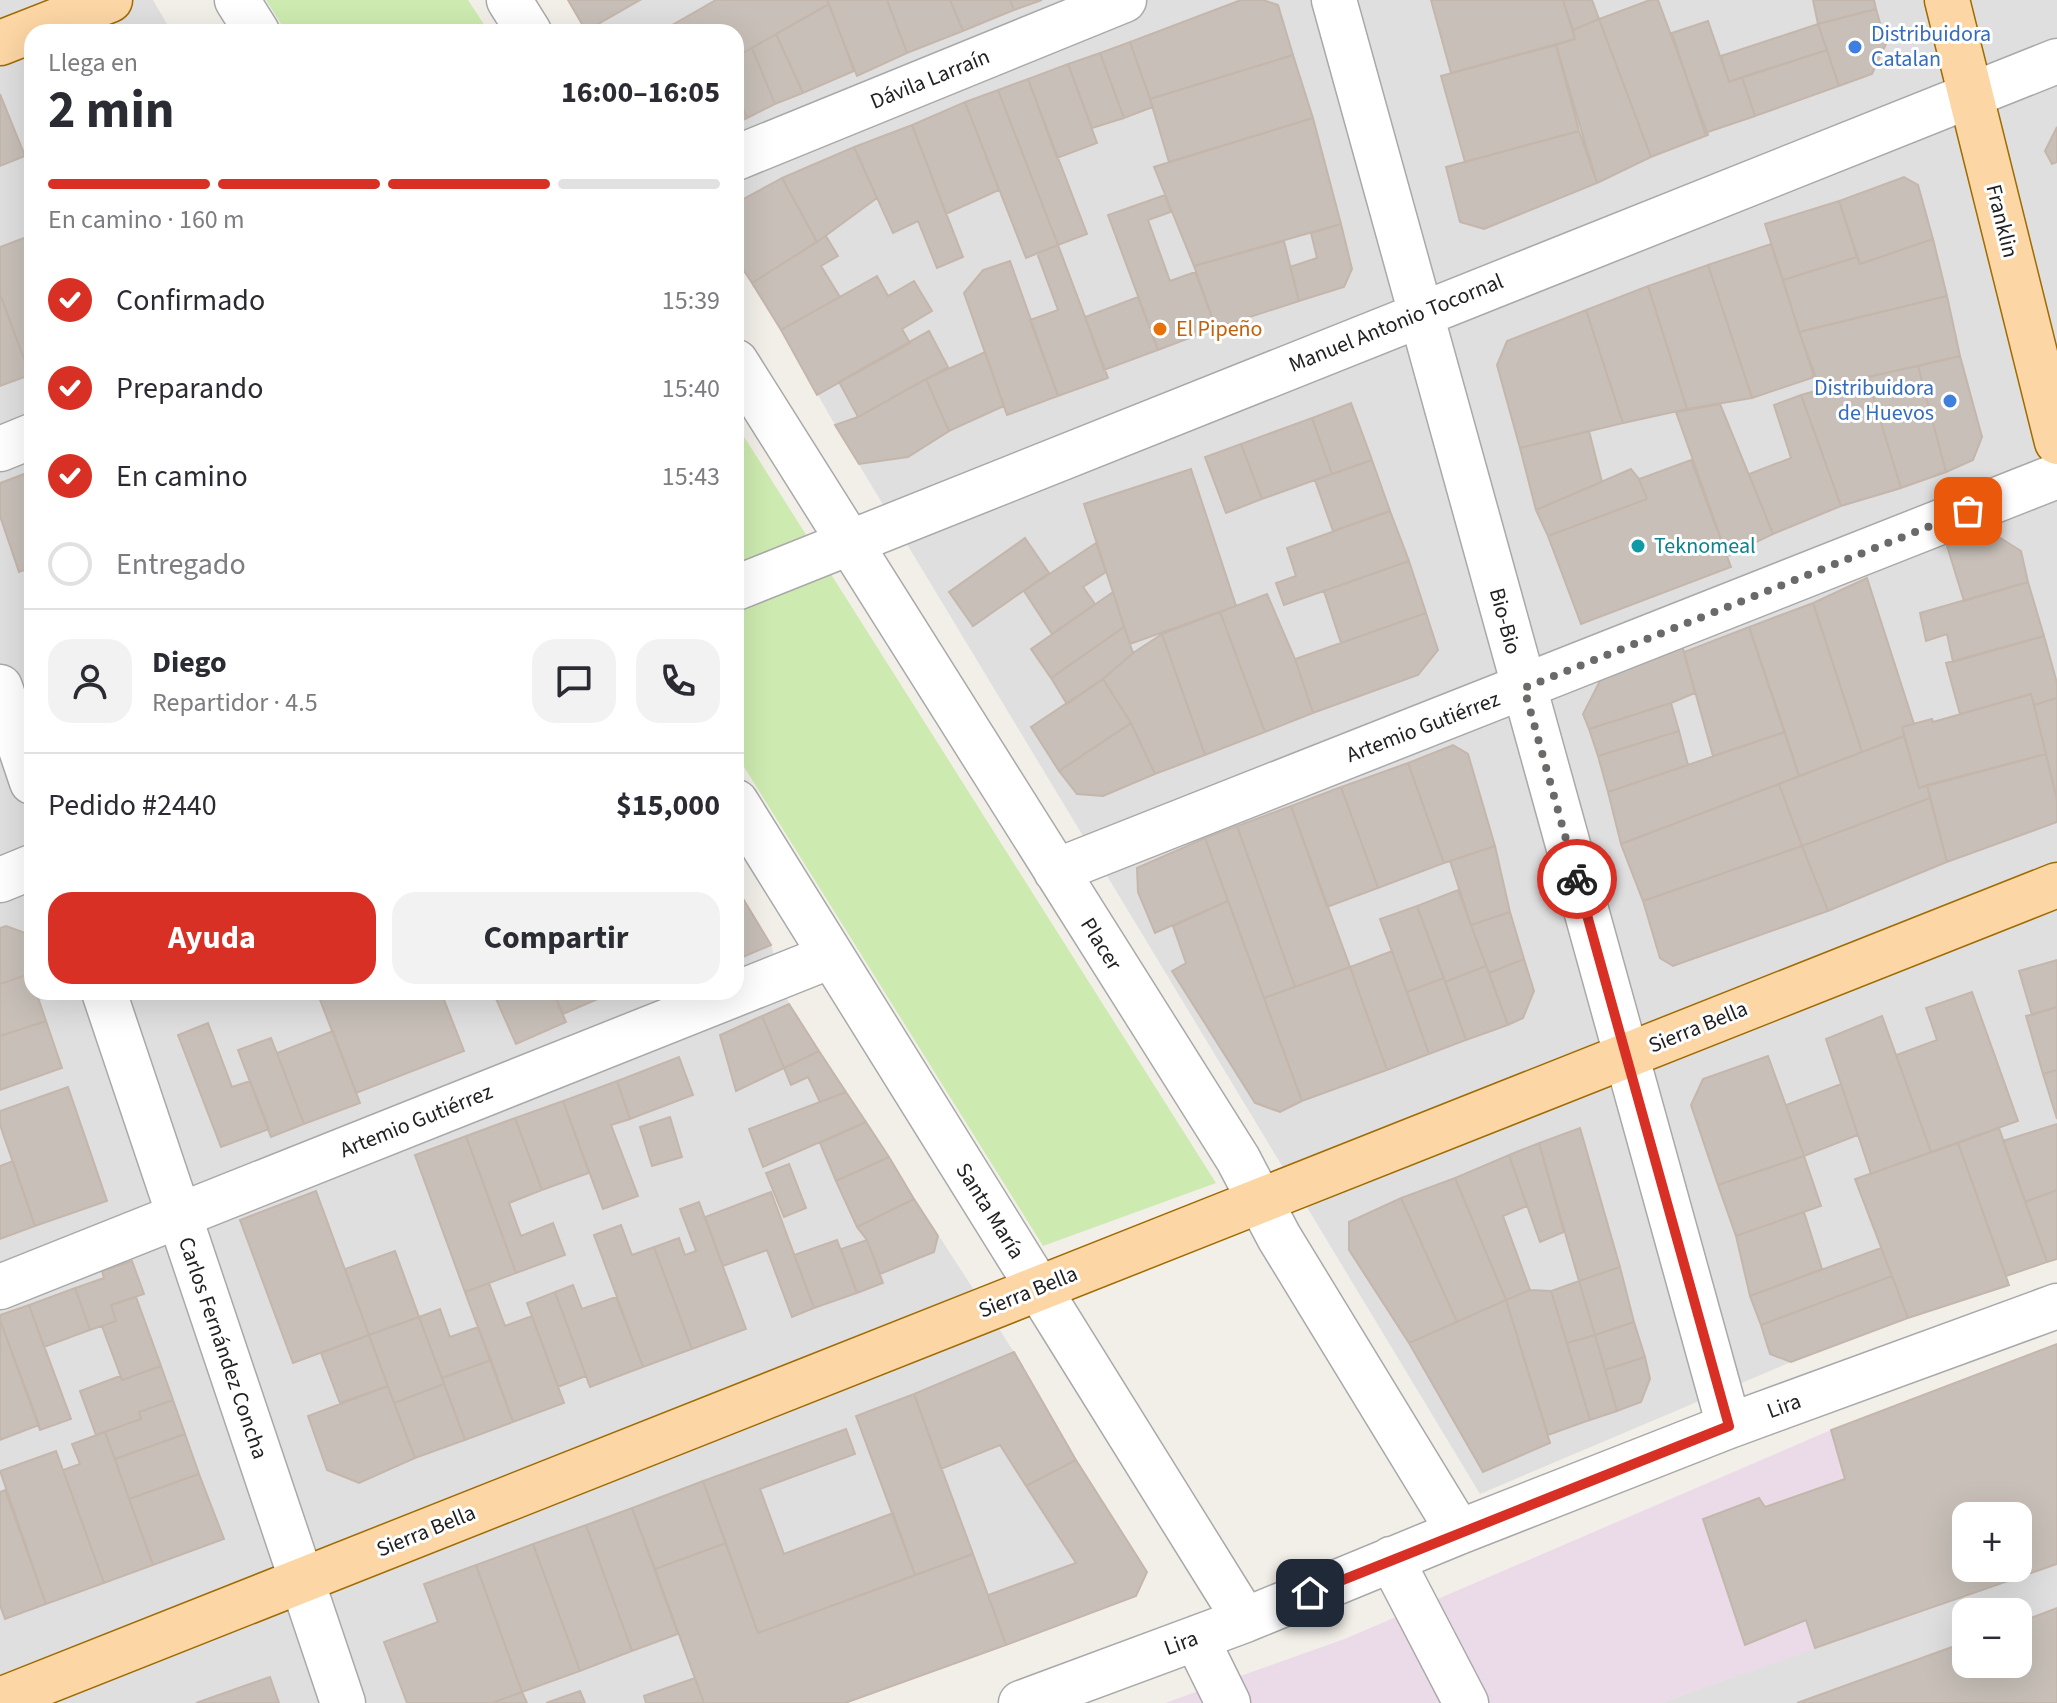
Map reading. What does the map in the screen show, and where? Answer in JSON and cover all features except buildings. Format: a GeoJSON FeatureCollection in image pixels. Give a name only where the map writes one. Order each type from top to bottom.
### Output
{"type":"FeatureCollection","features":[{"type":"Feature","properties":{"kind":"main road"},"geometry":{"type":"LineString","coordinates":[[49,24],[110,0]]}},
{"type":"Feature","properties":{"kind":"main road","name":"Franklin"},"geometry":{"type":"LineString","coordinates":[[1947,0],[2057,442]]}},
{"type":"Feature","properties":{"kind":"main road"},"geometry":{"type":"LineString","coordinates":[[0,43],[24,34]]}},
{"type":"Feature","properties":{"kind":"main road","name":"Sierra Bella"},"geometry":{"type":"LineString","coordinates":[[0,1700],[2057,885]]}},
{"type":"Feature","properties":{"kind":"street"},"geometry":{"type":"LineString","coordinates":[[237,0],[252,24]]}},
{"type":"Feature","properties":{"kind":"street"},"geometry":{"type":"LineString","coordinates":[[509,0],[524,24]]}},
{"type":"Feature","properties":{"kind":"street","name":"Dávila Larraín"},"geometry":{"type":"LineString","coordinates":[[744,155],[1124,0]]}},
{"type":"Feature","properties":{"kind":"street","name":"Bio-Bio"},"geometry":{"type":"LineString","coordinates":[[1334,0],[1729,1426]]}},
{"type":"Feature","properties":{"kind":"street","name":"Manuel Antonio Tocornal"},"geometry":{"type":"LineString","coordinates":[[744,585],[2057,61]]}},
{"type":"Feature","properties":{"kind":"street","name":"Placer"},"geometry":{"type":"LineString","coordinates":[[744,375],[1261,1200],[1279,1237],[1459,1532]]}},
{"type":"Feature","properties":{"kind":"street"},"geometry":{"type":"LineString","coordinates":[[0,449],[24,439]]}},
{"type":"Feature","properties":{"kind":"street","name":"Artemio Gutiérrez"},"geometry":{"type":"LineString","coordinates":[[1056,871],[2057,476]]}},
{"type":"Feature","properties":{"kind":"street"},"geometry":{"type":"LineString","coordinates":[[0,687],[24,758]]}},
{"type":"Feature","properties":{"kind":"street","name":"Santa María"},"geometry":{"type":"LineString","coordinates":[[744,815],[1245,1620]]}},
{"type":"Feature","properties":{"kind":"street"},"geometry":{"type":"LineString","coordinates":[[0,880],[24,870]]}},
{"type":"Feature","properties":{"kind":"street","name":"Artemio Gutiérrez"},"geometry":{"type":"LineString","coordinates":[[744,991],[831,956]]}},
{"type":"Feature","properties":{"kind":"street","name":"Carlos Fernández Concha"},"geometry":{"type":"LineString","coordinates":[[107,1000],[343,1703]]}},
{"type":"Feature","properties":{"kind":"street","name":"Artemio Gutiérrez"},"geometry":{"type":"LineString","coordinates":[[0,1287],[721,1000]]}},
{"type":"Feature","properties":{"kind":"street","name":"Lira"},"geometry":{"type":"LineString","coordinates":[[1024,1702],[1245,1620],[1729,1426],[2057,1306]]}},
{"type":"Feature","properties":{"kind":"street"},"geometry":{"type":"LineString","coordinates":[[1391,1559],[1466,1703]]}},
{"type":"Feature","properties":{"kind":"street"},"geometry":{"type":"LineString","coordinates":[[1196,1638],[1228,1703]]}},
{"type":"Feature","properties":{"kind":"shaded area"},"geometry":{"type":"Polygon","coordinates":[[[0,0],[153,0],[167,24],[24,24],[24,1000],[744,1000],[744,900],[771,945],[789,1004],[1014,1352],[1076,1460],[1147,1572],[1136,1596],[845,1703],[0,1703],[0,0]]]}},
{"type":"Feature","properties":{"kind":"shaded area"},"geometry":{"type":"Polygon","coordinates":[[[568,0],[2057,0],[2057,1259],[2006,1276],[2009,1285],[1908,1318],[1791,1362],[1480,1494],[744,272],[744,24],[582,24],[568,0]]]}},
{"type":"Feature","properties":{"kind":"shaded area"},"geometry":{"type":"Polygon","coordinates":[[[2057,1344],[2057,1564],[2032,1573],[2032,1502],[1952,1502],[1952,1582],[2006,1582],[1952,1598],[1952,1601],[1660,1703],[1165,1703],[1347,1638],[1831,1430],[2057,1344]]]}},
{"type":"Feature","properties":{"kind":"shaded area"},"geometry":{"type":"Polygon","coordinates":[[[2057,1564],[2057,1703],[1660,1703],[1952,1600],[1952,1678],[2032,1678],[2032,1598],[1959,1598],[2005,1582],[2032,1582],[2032,1573],[2057,1564]]]}},
{"type":"Feature","properties":{"kind":"green space"},"geometry":{"type":"Polygon","coordinates":[[[266,0],[468,0],[484,24],[281,24],[266,0]]]}},
{"type":"Feature","properties":{"kind":"green space"},"geometry":{"type":"Polygon","coordinates":[[[744,437],[1216,1183],[1043,1246],[744,767],[744,437]]]}},
{"type":"Feature","properties":{"kind":"way so far"},"geometry":{"type":"LineString","coordinates":[[1577,879],[1524,688],[1968,511]]}},
{"type":"Feature","properties":{"kind":"place","name":"Distribuidora Catalan"},"geometry":{"type":"Point","coordinates":[1855,47]}},
{"type":"Feature","properties":{"kind":"place","name":"El Pipeño"},"geometry":{"type":"Point","coordinates":[1160,329]}},
{"type":"Feature","properties":{"kind":"place","name":"Distribuidora de Huevos"},"geometry":{"type":"Point","coordinates":[1950,401]}},
{"type":"Feature","properties":{"kind":"place","name":"Teknomeal"},"geometry":{"type":"Point","coordinates":[1638,546]}},
{"type":"Feature","properties":{"kind":"route"},"geometry":{"type":"LineString","coordinates":[[1310,1593],[1729,1426],[1577,879]]}}]}
